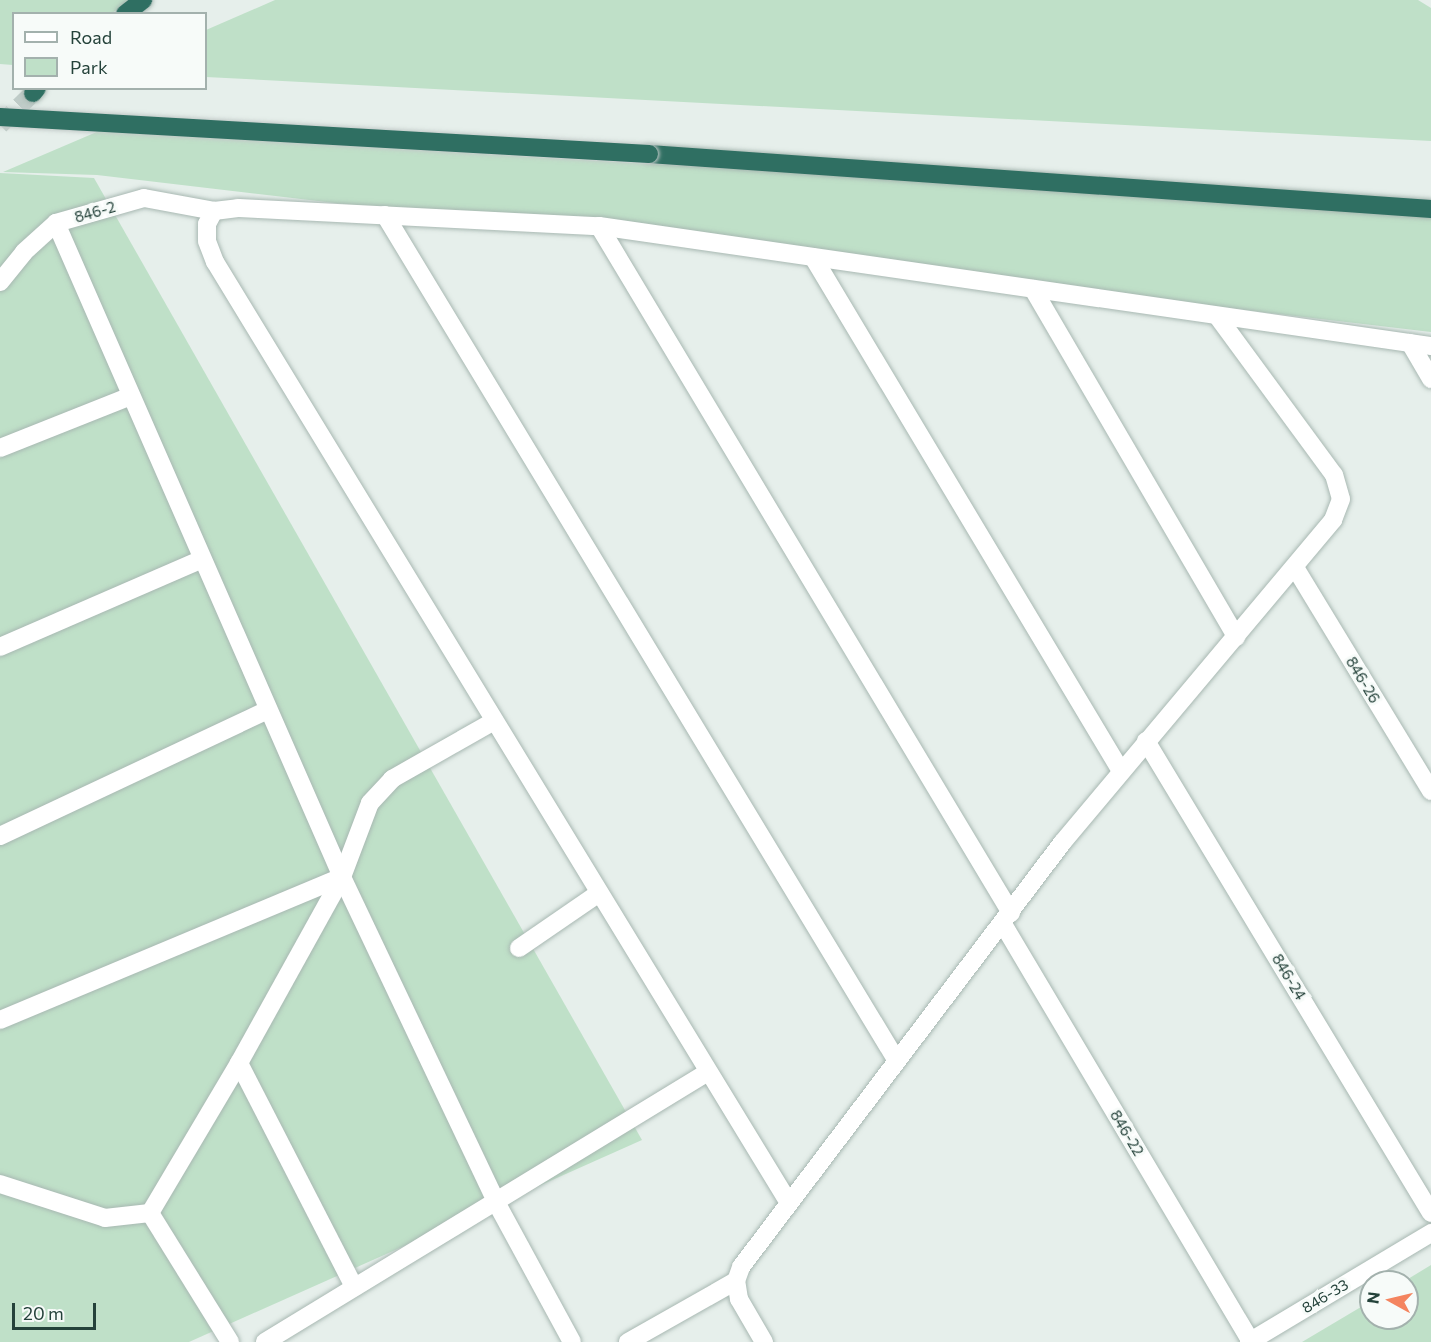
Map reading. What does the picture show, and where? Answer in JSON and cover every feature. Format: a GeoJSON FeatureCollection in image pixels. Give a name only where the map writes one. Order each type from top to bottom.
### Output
{"type":"FeatureCollection","features":[{"type":"Feature","properties":{"kind":"highway"},"geometry":{"type":"LineString","coordinates":[[128,12],[143,0]]}},
{"type":"Feature","properties":{"kind":"highway"},"geometry":{"type":"LineString","coordinates":[[0,117],[649,154],[1431,208]]}},
{"type":"Feature","properties":{"kind":"street","name":"846-2"},"geometry":{"type":"LineString","coordinates":[[0,282],[24,252],[56,224],[144,198],[214,211],[238,208],[599,226],[1431,346]]}},
{"type":"Feature","properties":{"kind":"street"},"geometry":{"type":"LineString","coordinates":[[214,211],[207,224],[207,242],[215,262],[789,1203]]}},
{"type":"Feature","properties":{"kind":"street"},"geometry":{"type":"LineString","coordinates":[[385,215],[897,1061]]}},
{"type":"Feature","properties":{"kind":"street"},"geometry":{"type":"LineString","coordinates":[[56,224],[342,877],[496,1202],[572,1342]]}},
{"type":"Feature","properties":{"kind":"street","name":"846-22"},"geometry":{"type":"LineString","coordinates":[[599,226],[1007,918],[1250,1342]]}},
{"type":"Feature","properties":{"kind":"street"},"geometry":{"type":"LineString","coordinates":[[813,257],[1121,771]]}},
{"type":"Feature","properties":{"kind":"street"},"geometry":{"type":"LineString","coordinates":[[1033,289],[1236,637]]}},
{"type":"Feature","properties":{"kind":"street"},"geometry":{"type":"LineString","coordinates":[[764,1342],[737,1290],[741,1267],[1121,771],[1296,569],[1333,520],[1341,499],[1336,483],[1217,316]]}},
{"type":"Feature","properties":{"kind":"street"},"geometry":{"type":"LineString","coordinates":[[1410,343],[1431,380]]}},
{"type":"Feature","properties":{"kind":"street"},"geometry":{"type":"LineString","coordinates":[[0,448],[131,396]]}},
{"type":"Feature","properties":{"kind":"street"},"geometry":{"type":"LineString","coordinates":[[0,647],[202,559]]}},
{"type":"Feature","properties":{"kind":"street","name":"846-26"},"geometry":{"type":"LineString","coordinates":[[1296,569],[1431,791]]}},
{"type":"Feature","properties":{"kind":"street"},"geometry":{"type":"LineString","coordinates":[[0,836],[268,710]]}},
{"type":"Feature","properties":{"kind":"street"},"geometry":{"type":"LineString","coordinates":[[150,1213],[239,1063],[342,877],[370,803],[392,779],[494,720]]}},
{"type":"Feature","properties":{"kind":"street","name":"846-24"},"geometry":{"type":"LineString","coordinates":[[1146,741],[1431,1213]]}},
{"type":"Feature","properties":{"kind":"street"},"geometry":{"type":"LineString","coordinates":[[0,1020],[342,877]]}},
{"type":"Feature","properties":{"kind":"street"},"geometry":{"type":"LineString","coordinates":[[519,948],[600,893]]}},
{"type":"Feature","properties":{"kind":"street"},"geometry":{"type":"LineString","coordinates":[[239,1063],[354,1287]]}},
{"type":"Feature","properties":{"kind":"street"},"geometry":{"type":"LineString","coordinates":[[264,1342],[708,1072]]}},
{"type":"Feature","properties":{"kind":"street"},"geometry":{"type":"LineString","coordinates":[[0,1184],[105,1218],[150,1213]]}},
{"type":"Feature","properties":{"kind":"street"},"geometry":{"type":"LineString","coordinates":[[150,1213],[230,1342]]}},
{"type":"Feature","properties":{"kind":"street","name":"846-33"},"geometry":{"type":"LineString","coordinates":[[1250,1342],[1431,1233]]}},
{"type":"Feature","properties":{"kind":"street"},"geometry":{"type":"LineString","coordinates":[[628,1342],[737,1290]]}},
{"type":"Feature","properties":{"kind":"green space"},"geometry":{"type":"Polygon","coordinates":[[[0,0],[131,0],[113,12],[12,12],[12,65],[0,64],[0,0]]]}},
{"type":"Feature","properties":{"kind":"green space"},"geometry":{"type":"Polygon","coordinates":[[[275,0],[1418,0],[1431,8],[1431,141],[207,77],[207,30],[275,0]]]}},
{"type":"Feature","properties":{"kind":"green space"},"geometry":{"type":"Polygon","coordinates":[[[99,131],[1053,188],[1431,206],[1431,332],[97,175],[3,172],[99,131]]]}},
{"type":"Feature","properties":{"kind":"green space"},"geometry":{"type":"Polygon","coordinates":[[[0,173],[94,178],[642,1140],[189,1342],[0,1342],[0,173]]]}},
{"type":"Feature","properties":{"kind":"green space"},"geometry":{"type":"Polygon","coordinates":[[[1431,1265],[1431,1342],[1302,1342],[1359,1308],[1359,1330],[1419,1330],[1419,1272],[1431,1265]]]}},
{"type":"Feature","properties":{"kind":"tunnel"},"geometry":{"type":"LineString","coordinates":[[0,125],[33,93]]}}]}
